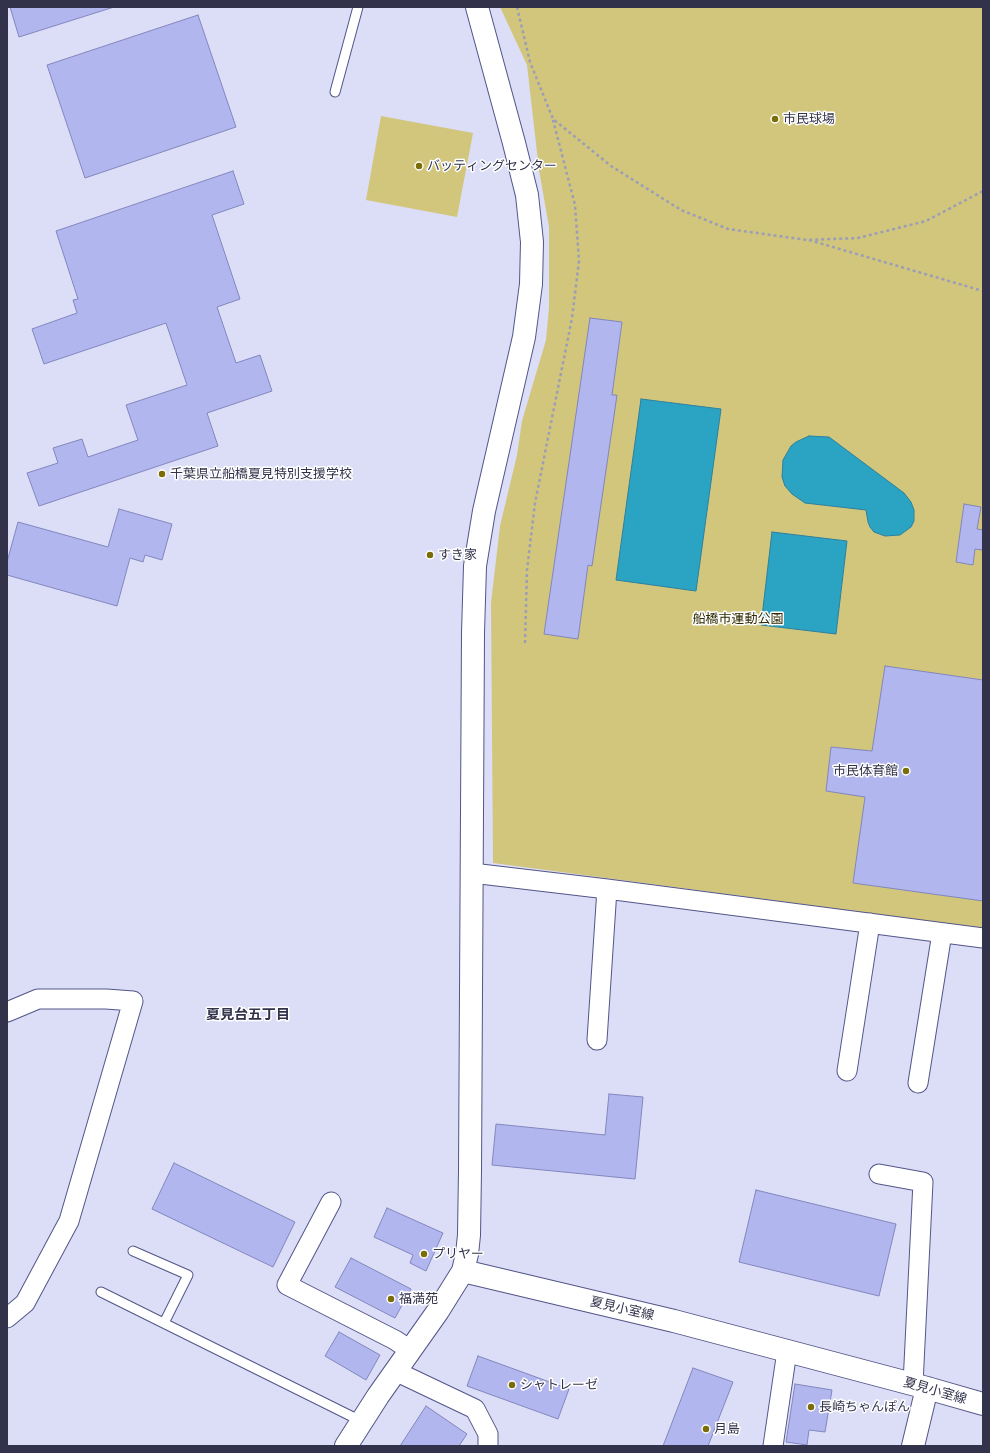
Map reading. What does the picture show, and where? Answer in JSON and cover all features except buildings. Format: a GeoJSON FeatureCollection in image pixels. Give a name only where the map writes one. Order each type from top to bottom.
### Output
{"type":"FeatureCollection","features":[{"type":"Feature","properties":{"kind":"street"},"geometry":{"type":"LineString","coordinates":[[346,1446],[395,1371],[438,1311],[463,1271],[469,1235],[473,633],[475,566],[484,511],[524,337],[531,284],[532,242],[527,195],[477,7]]}},
{"type":"Feature","properties":{"kind":"street"},"geometry":{"type":"LineString","coordinates":[[472,873],[983,938]]}},
{"type":"Feature","properties":{"kind":"street"},"geometry":{"type":"LineString","coordinates":[[597,1040],[607,889]]}},
{"type":"Feature","properties":{"kind":"street"},"geometry":{"type":"LineString","coordinates":[[847,1071],[870,923]]}},
{"type":"Feature","properties":{"kind":"street"},"geometry":{"type":"LineString","coordinates":[[918,1082],[942,933]]}},
{"type":"Feature","properties":{"kind":"street"},"geometry":{"type":"LineString","coordinates":[[7,1012],[38,999],[106,999],[133,1001],[69,1221],[25,1303],[7,1318]]}},
{"type":"Feature","properties":{"kind":"street"},"geometry":{"type":"LineString","coordinates":[[879,1174],[923,1182],[920,1386],[913,1446]]}},
{"type":"Feature","properties":{"kind":"street"},"geometry":{"type":"LineString","coordinates":[[331,1202],[287,1285],[395,1340],[410,1350]]}},
{"type":"Feature","properties":{"kind":"street","name":"夏見小室線"},"geometry":{"type":"LineString","coordinates":[[463,1271],[674,1321],[983,1404]]}},
{"type":"Feature","properties":{"kind":"street"},"geometry":{"type":"LineString","coordinates":[[773,1446],[787,1351]]}},
{"type":"Feature","properties":{"kind":"street"},"geometry":{"type":"LineString","coordinates":[[395,1371],[475,1409],[488,1434],[488,1446]]}},
{"type":"Feature","properties":{"kind":"lane"},"geometry":{"type":"LineString","coordinates":[[335,92],[358,7]]}},
{"type":"Feature","properties":{"kind":"lane"},"geometry":{"type":"LineString","coordinates":[[133,1251],[188,1275],[164,1323]]}},
{"type":"Feature","properties":{"kind":"lane"},"geometry":{"type":"LineString","coordinates":[[101,1292],[361,1421]]}},
{"type":"Feature","properties":{"kind":"path"},"geometry":{"type":"LineString","coordinates":[[517,7],[530,62],[553,119],[575,205],[579,261],[571,326],[535,503],[527,570],[525,643]]}},
{"type":"Feature","properties":{"kind":"path"},"geometry":{"type":"LineString","coordinates":[[553,119],[611,166],[681,210],[728,228],[807,240],[983,291]]}},
{"type":"Feature","properties":{"kind":"path"},"geometry":{"type":"LineString","coordinates":[[807,240],[858,238],[926,221],[983,191]]}},
{"type":"Feature","properties":{"kind":"green space","name":"船橋市運動公園"},"geometry":{"type":"Polygon","coordinates":[[[500,7],[983,7],[983,928],[493,863],[491,603],[500,526],[517,455],[522,421],[546,340],[549,307],[549,227],[539,170],[527,65],[500,7]]]}},
{"type":"Feature","properties":{"kind":"green space","name":"バッティングセンター"},"geometry":{"type":"Polygon","coordinates":[[[381,116],[473,133],[457,217],[366,200],[381,116]]]}},
{"type":"Feature","properties":{"kind":"water"},"geometry":{"type":"Polygon","coordinates":[[[641,399],[721,409],[696,591],[616,580],[641,399]]]}},
{"type":"Feature","properties":{"kind":"water"},"geometry":{"type":"Polygon","coordinates":[[[809,436],[829,437],[904,493],[911,502],[914,510],[914,521],[911,527],[900,535],[885,536],[874,532],[870,527],[866,510],[805,503],[792,494],[785,486],[782,477],[783,460],[791,446],[809,436]]]}},
{"type":"Feature","properties":{"kind":"water"},"geometry":{"type":"Polygon","coordinates":[[[772,532],[847,541],[836,634],[761,625],[772,532]]]}},
{"type":"Feature","properties":{"kind":"place","name":"市民球場"},"geometry":{"type":"Point","coordinates":[775,119]}},
{"type":"Feature","properties":{"kind":"place","name":"バッティングセンター"},"geometry":{"type":"Point","coordinates":[419,166]}},
{"type":"Feature","properties":{"kind":"place","name":"千葉県立船橋夏見特別支援学校"},"geometry":{"type":"Point","coordinates":[162,474]}},
{"type":"Feature","properties":{"kind":"place","name":"すき家"},"geometry":{"type":"Point","coordinates":[430,555]}},
{"type":"Feature","properties":{"kind":"place","name":"市民体育館"},"geometry":{"type":"Point","coordinates":[906,771]}},
{"type":"Feature","properties":{"kind":"place","name":"プリヤー"},"geometry":{"type":"Point","coordinates":[424,1254]}},
{"type":"Feature","properties":{"kind":"place","name":"福満苑"},"geometry":{"type":"Point","coordinates":[391,1299]}},
{"type":"Feature","properties":{"kind":"place","name":"シャトレーゼ"},"geometry":{"type":"Point","coordinates":[512,1385]}},
{"type":"Feature","properties":{"kind":"place","name":"長崎ちゃんぽん"},"geometry":{"type":"Point","coordinates":[811,1407]}},
{"type":"Feature","properties":{"kind":"place","name":"月島"},"geometry":{"type":"Point","coordinates":[706,1429]}},
{"type":"Feature","properties":{"kind":"district","name":"夏見台五丁目"},"geometry":{"type":"Point","coordinates":[248,1015]}}]}
